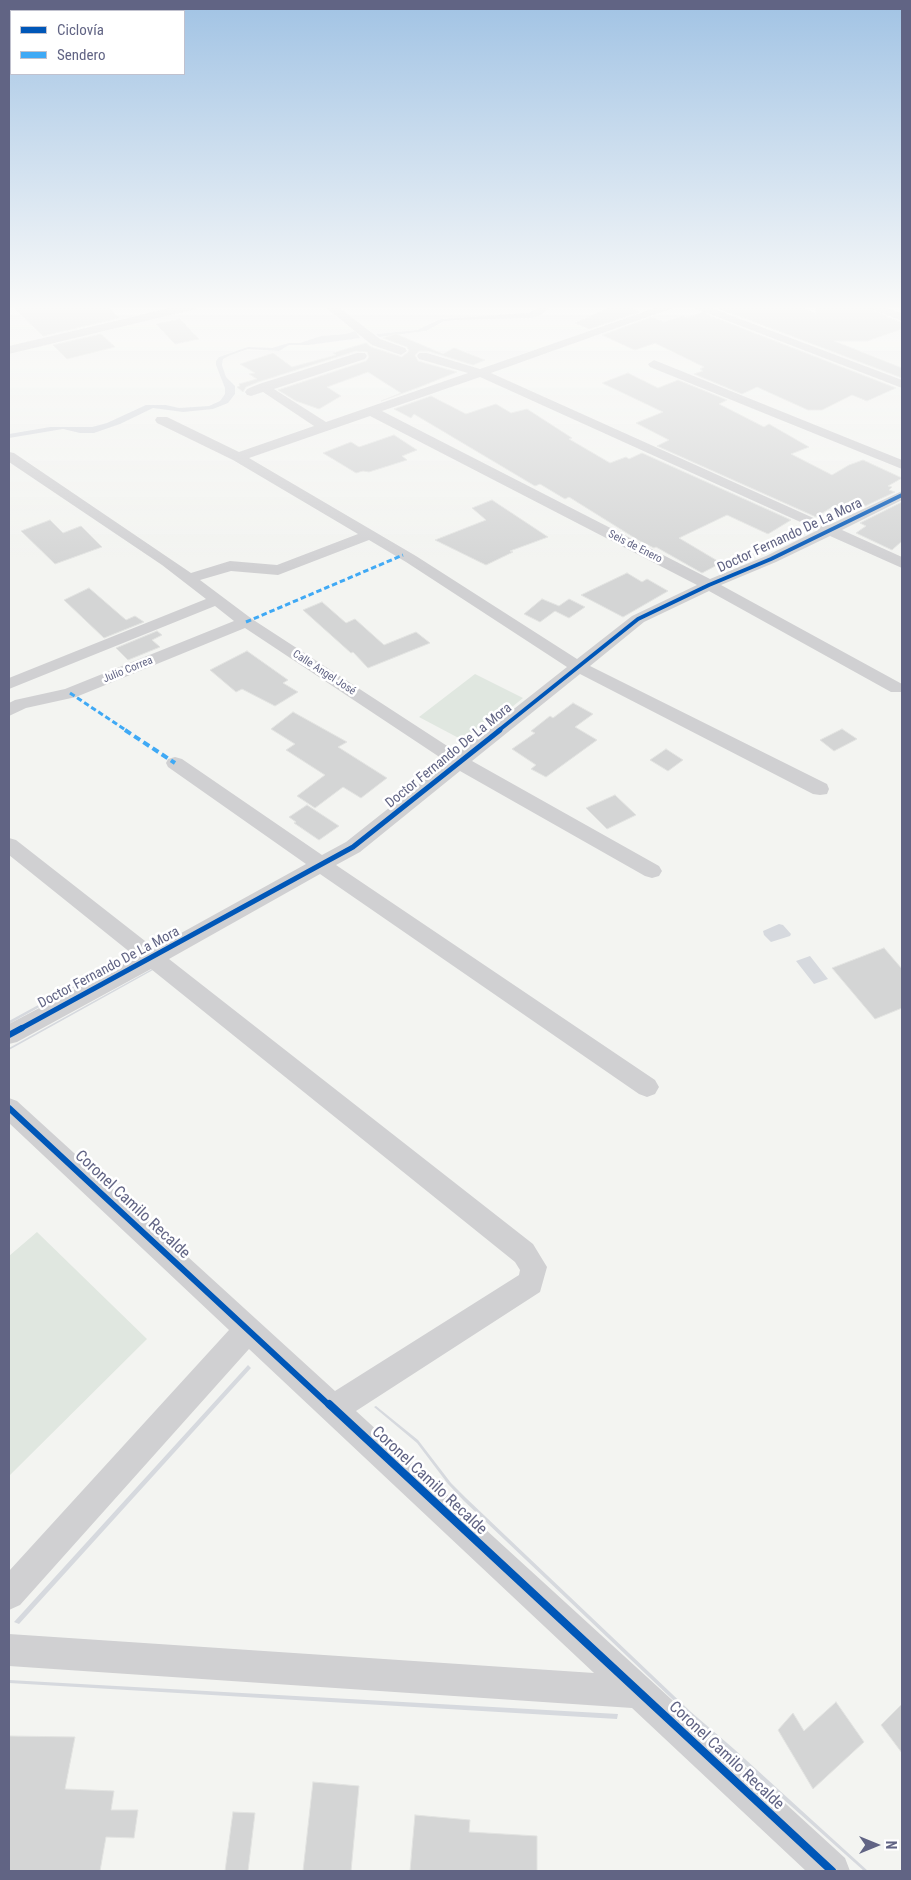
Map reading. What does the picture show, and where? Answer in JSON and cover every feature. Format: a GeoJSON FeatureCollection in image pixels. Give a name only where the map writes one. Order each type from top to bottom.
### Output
{"type":"FeatureCollection","features":[{"type":"Feature","properties":{"kind":"street"},"geometry":{"type":"LineString","coordinates":[[265,394],[324,427]]}},
{"type":"Feature","properties":{"kind":"street"},"geometry":{"type":"LineString","coordinates":[[238,457],[418,394]]}},
{"type":"Feature","properties":{"kind":"street"},"geometry":{"type":"LineString","coordinates":[[527,394],[902,563]]}},
{"type":"Feature","properties":{"kind":"street"},"geometry":{"type":"LineString","coordinates":[[727,394],[902,465]]}},
{"type":"Feature","properties":{"kind":"street","name":"Seis de Enero"},"geometry":{"type":"LineString","coordinates":[[371,411],[709,585],[897,688]]}},
{"type":"Feature","properties":{"kind":"street"},"geometry":{"type":"LineString","coordinates":[[162,420],[238,457],[411,559],[567,661],[820,789]]}},
{"type":"Feature","properties":{"kind":"street","name":"Calle Angel José"},"geometry":{"type":"LineString","coordinates":[[9,456],[167,562],[246,622],[459,762],[652,871]]}},
{"type":"Feature","properties":{"kind":"street","name":"Doctor Fernando De La Mora"},"geometry":{"type":"LineString","coordinates":[[9,1034],[153,958],[353,847],[638,619],[709,585],[771,559],[902,495]]}},
{"type":"Feature","properties":{"kind":"street"},"geometry":{"type":"LineString","coordinates":[[189,578],[230,566],[278,570],[369,535]]}},
{"type":"Feature","properties":{"kind":"street"},"geometry":{"type":"LineString","coordinates":[[9,684],[217,600]]}},
{"type":"Feature","properties":{"kind":"street","name":"Julio Correa"},"geometry":{"type":"LineString","coordinates":[[13,702],[70,693],[246,622]]}},
{"type":"Feature","properties":{"kind":"street"},"geometry":{"type":"LineString","coordinates":[[175,763],[647,1087]]}},
{"type":"Feature","properties":{"kind":"street"},"geometry":{"type":"LineString","coordinates":[[9,845],[524,1253],[534,1268],[531,1283],[333,1409]]}},
{"type":"Feature","properties":{"kind":"street","name":"Coronel Camilo Recalde"},"geometry":{"type":"LineString","coordinates":[[12,1118],[248,1330],[832,1871]]}},
{"type":"Feature","properties":{"kind":"street"},"geometry":{"type":"LineString","coordinates":[[9,1594],[248,1330]]}},
{"type":"Feature","properties":{"kind":"street"},"geometry":{"type":"LineString","coordinates":[[9,1650],[638,1692]]}},
{"type":"Feature","properties":{"kind":"shaded area"},"geometry":{"type":"Polygon","coordinates":[[[225,394],[235,394],[228,403],[213,409],[183,412],[153,408],[120,424],[94,433],[80,433],[63,429],[9,438],[9,434],[50,427],[92,427],[107,423],[146,405],[166,405],[179,408],[209,406],[220,401],[225,394]]]}},
{"type":"Feature","properties":{"kind":"shaded area"},"geometry":{"type":"Polygon","coordinates":[[[475,674],[523,698],[468,743],[419,717],[475,674]]]}},
{"type":"Feature","properties":{"kind":"shaded area"},"geometry":{"type":"Polygon","coordinates":[[[779,924],[783,925],[791,934],[771,942],[764,935],[763,931],[779,924]]]}},
{"type":"Feature","properties":{"kind":"shaded area"},"geometry":{"type":"Polygon","coordinates":[[[810,956],[828,979],[814,984],[796,961],[810,956]]]}},
{"type":"Feature","properties":{"kind":"shaded area"},"geometry":{"type":"Polygon","coordinates":[[[124,958],[126,959],[9,1024],[9,1021],[124,958]]]}},
{"type":"Feature","properties":{"kind":"shaded area"},"geometry":{"type":"Polygon","coordinates":[[[153,970],[9,1050],[9,1048],[153,970]]]}},
{"type":"Feature","properties":{"kind":"shaded area"},"geometry":{"type":"Polygon","coordinates":[[[37,1232],[147,1339],[9,1476],[9,1256],[37,1232]]]}},
{"type":"Feature","properties":{"kind":"shaded area"},"geometry":{"type":"Polygon","coordinates":[[[248,1365],[251,1368],[19,1624],[14,1622],[248,1365]]]}},
{"type":"Feature","properties":{"kind":"shaded area"},"geometry":{"type":"Polygon","coordinates":[[[376,1406],[418,1440],[451,1483],[466,1498],[691,1712],[868,1871],[864,1871],[691,1717],[464,1501],[448,1484],[417,1443],[374,1407],[376,1406]]]}},
{"type":"Feature","properties":{"kind":"shaded area"},"geometry":{"type":"Polygon","coordinates":[[[9,1680],[618,1714],[617,1719],[9,1683],[9,1680]]]}},
{"type":"Feature","properties":{"kind":"building"},"geometry":{"type":"Polygon","coordinates":[[[284,394],[337,394],[341,396],[319,409],[296,401],[284,394]]]}},
{"type":"Feature","properties":{"kind":"building"},"geometry":{"type":"Polygon","coordinates":[[[625,394],[712,394],[727,400],[719,404],[764,427],[769,424],[809,447],[791,454],[832,475],[849,465],[863,460],[902,478],[888,486],[892,487],[889,490],[895,492],[846,515],[832,507],[816,517],[657,446],[669,440],[636,423],[663,412],[625,394]]]}},
{"type":"Feature","properties":{"kind":"building"},"geometry":{"type":"Polygon","coordinates":[[[772,394],[883,394],[867,401],[852,395],[822,410],[808,410],[772,394]]]}},
{"type":"Feature","properties":{"kind":"building"},"geometry":{"type":"Polygon","coordinates":[[[431,396],[466,414],[496,404],[511,413],[527,409],[572,438],[569,439],[610,463],[626,457],[629,459],[642,453],[791,520],[768,534],[727,515],[679,538],[721,563],[702,573],[656,547],[654,548],[638,540],[569,497],[565,499],[540,484],[535,486],[414,414],[411,418],[394,409],[431,396]]]}},
{"type":"Feature","properties":{"kind":"building"},"geometry":{"type":"Polygon","coordinates":[[[394,435],[417,450],[402,456],[407,460],[369,472],[356,473],[323,453],[351,442],[359,447],[394,435]]]}},
{"type":"Feature","properties":{"kind":"building"},"geometry":{"type":"Polygon","coordinates":[[[492,500],[548,537],[510,551],[513,552],[486,565],[435,540],[486,520],[472,508],[492,500]]]}},
{"type":"Feature","properties":{"kind":"building"},"geometry":{"type":"Polygon","coordinates":[[[902,502],[902,541],[892,550],[856,533],[866,526],[860,523],[902,502]]]}},
{"type":"Feature","properties":{"kind":"building"},"geometry":{"type":"Polygon","coordinates":[[[50,520],[63,533],[81,526],[102,547],[55,564],[21,531],[50,520]]]}},
{"type":"Feature","properties":{"kind":"building"},"geometry":{"type":"Polygon","coordinates":[[[627,573],[642,582],[647,579],[668,591],[623,617],[581,595],[627,573]]]}},
{"type":"Feature","properties":{"kind":"building"},"geometry":{"type":"Polygon","coordinates":[[[89,588],[126,620],[135,616],[144,622],[104,638],[64,600],[89,588]]]}},
{"type":"Feature","properties":{"kind":"building"},"geometry":{"type":"Polygon","coordinates":[[[542,599],[559,606],[569,599],[585,607],[569,618],[555,611],[540,622],[524,614],[542,599]]]}},
{"type":"Feature","properties":{"kind":"building"},"geometry":{"type":"Polygon","coordinates":[[[322,602],[346,623],[355,619],[384,645],[416,632],[430,643],[368,668],[353,652],[351,653],[303,610],[322,602]]]}},
{"type":"Feature","properties":{"kind":"building"},"geometry":{"type":"Polygon","coordinates":[[[157,631],[162,635],[152,640],[160,647],[128,660],[116,648],[157,631]]]}},
{"type":"Feature","properties":{"kind":"building"},"geometry":{"type":"Polygon","coordinates":[[[247,651],[288,680],[283,683],[298,692],[275,706],[242,689],[236,692],[210,670],[247,651]]]}},
{"type":"Feature","properties":{"kind":"building"},"geometry":{"type":"Polygon","coordinates":[[[573,703],[593,714],[575,727],[597,740],[546,777],[531,769],[536,765],[512,749],[535,733],[531,731],[550,716],[553,718],[573,703]]]}},
{"type":"Feature","properties":{"kind":"building"},"geometry":{"type":"Polygon","coordinates":[[[293,712],[347,742],[338,747],[387,778],[361,798],[343,787],[315,808],[297,796],[325,775],[286,750],[295,744],[271,729],[293,712]]]}},
{"type":"Feature","properties":{"kind":"building"},"geometry":{"type":"Polygon","coordinates":[[[842,729],[857,739],[834,751],[820,740],[842,729]]]}},
{"type":"Feature","properties":{"kind":"building"},"geometry":{"type":"Polygon","coordinates":[[[666,749],[683,760],[668,771],[650,760],[666,749]]]}},
{"type":"Feature","properties":{"kind":"building"},"geometry":{"type":"Polygon","coordinates":[[[615,795],[636,815],[607,829],[586,808],[615,795]]]}},
{"type":"Feature","properties":{"kind":"building"},"geometry":{"type":"Polygon","coordinates":[[[307,805],[339,826],[319,840],[294,823],[296,822],[289,817],[307,805]]]}},
{"type":"Feature","properties":{"kind":"building"},"geometry":{"type":"Polygon","coordinates":[[[884,948],[902,969],[902,1008],[875,1019],[832,968],[884,948]]]}},
{"type":"Feature","properties":{"kind":"building"},"geometry":{"type":"Polygon","coordinates":[[[836,1702],[864,1742],[813,1789],[778,1730],[793,1713],[804,1731],[836,1702]]]}},
{"type":"Feature","properties":{"kind":"building"},"geometry":{"type":"Polygon","coordinates":[[[902,1704],[902,1753],[881,1725],[902,1704]]]}},
{"type":"Feature","properties":{"kind":"building"},"geometry":{"type":"Polygon","coordinates":[[[9,1736],[75,1737],[65,1789],[114,1791],[111,1810],[138,1810],[134,1838],[106,1837],[100,1871],[9,1871],[9,1736]]]}},
{"type":"Feature","properties":{"kind":"building"},"geometry":{"type":"Polygon","coordinates":[[[313,1782],[359,1786],[351,1871],[303,1871],[313,1782]]]}},
{"type":"Feature","properties":{"kind":"building"},"geometry":{"type":"Polygon","coordinates":[[[233,1812],[255,1813],[248,1871],[225,1871],[233,1812]]]}},
{"type":"Feature","properties":{"kind":"building"},"geometry":{"type":"Polygon","coordinates":[[[415,1815],[470,1820],[469,1832],[537,1836],[537,1871],[410,1871],[415,1815]]]}},
{"type":"Feature","properties":{"kind":"marked path"},"geometry":{"type":"LineString","coordinates":[[246,622],[403,555]]}},
{"type":"Feature","properties":{"kind":"marked path"},"geometry":{"type":"LineString","coordinates":[[70,693],[175,763]]}},
{"type":"Feature","properties":{"kind":"cycle path"},"geometry":{"type":"LineString","coordinates":[[9,1035],[353,847],[638,619],[709,585],[771,559],[902,495]]}},
{"type":"Feature","properties":{"kind":"cycle path"},"geometry":{"type":"LineString","coordinates":[[9,1108],[832,1871]]}}]}
